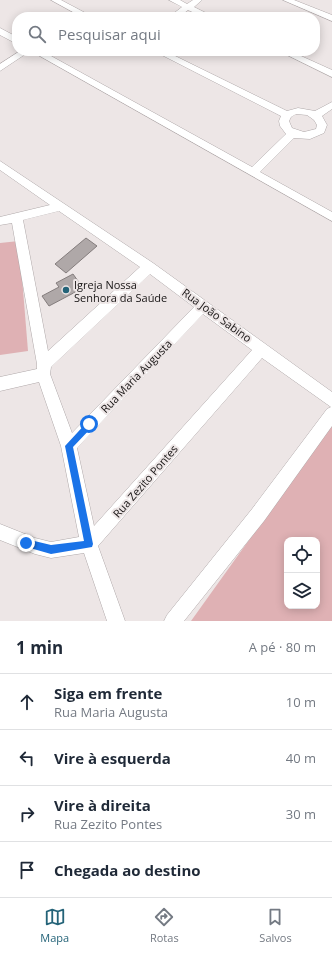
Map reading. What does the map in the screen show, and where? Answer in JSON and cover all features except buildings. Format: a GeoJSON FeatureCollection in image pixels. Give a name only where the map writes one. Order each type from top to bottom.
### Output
{"type":"FeatureCollection","features":[{"type":"Feature","properties":{"kind":"street"},"geometry":{"type":"LineString","coordinates":[[56,0],[77,12]]}},
{"type":"Feature","properties":{"kind":"street"},"geometry":{"type":"LineString","coordinates":[[173,0],[199,12]]}},
{"type":"Feature","properties":{"kind":"street"},"geometry":{"type":"LineString","coordinates":[[180,12],[198,0]]}},
{"type":"Feature","properties":{"kind":"street"},"geometry":{"type":"LineString","coordinates":[[287,0],[317,12]]}},
{"type":"Feature","properties":{"kind":"street"},"geometry":{"type":"LineString","coordinates":[[320,13],[332,18]]}},
{"type":"Feature","properties":{"kind":"street"},"geometry":{"type":"LineString","coordinates":[[0,31],[12,38]]}},
{"type":"Feature","properties":{"kind":"street"},"geometry":{"type":"LineString","coordinates":[[0,68],[18,56]]}},
{"type":"Feature","properties":{"kind":"street"},"geometry":{"type":"LineString","coordinates":[[44,56],[332,217]]}},
{"type":"Feature","properties":{"kind":"street"},"geometry":{"type":"LineString","coordinates":[[168,56],[288,115]]}},
{"type":"Feature","properties":{"kind":"street"},"geometry":{"type":"LineString","coordinates":[[294,56],[332,74]]}},
{"type":"Feature","properties":{"kind":"street"},"geometry":{"type":"LineString","coordinates":[[316,115],[332,105]]}},
{"type":"Feature","properties":{"kind":"street"},"geometry":{"type":"LineString","coordinates":[[294,111],[303,111],[316,115],[322,124],[317,133],[308,136],[293,133],[284,124],[285,117],[294,111]]}},
{"type":"Feature","properties":{"kind":"street"},"geometry":{"type":"LineString","coordinates":[[253,173],[293,133]]}},
{"type":"Feature","properties":{"kind":"street","name":"Rua João Sabino"},"geometry":{"type":"LineString","coordinates":[[0,165],[149,267],[262,348],[332,401]]}},
{"type":"Feature","properties":{"kind":"street"},"geometry":{"type":"LineString","coordinates":[[0,220],[17,218],[60,207]]}},
{"type":"Feature","properties":{"kind":"street"},"geometry":{"type":"LineString","coordinates":[[17,218],[44,369],[69,446],[89,544],[116,621]]}},
{"type":"Feature","properties":{"kind":"street"},"geometry":{"type":"LineString","coordinates":[[0,384],[44,369],[149,267]]}},
{"type":"Feature","properties":{"kind":"street","name":"Rua Maria Augusta"},"geometry":{"type":"LineString","coordinates":[[69,446],[203,306]]}},
{"type":"Feature","properties":{"kind":"street","name":"Rua Zezito Pontes"},"geometry":{"type":"LineString","coordinates":[[89,544],[262,348]]}},
{"type":"Feature","properties":{"kind":"street"},"geometry":{"type":"LineString","coordinates":[[173,621],[258,515],[332,414]]}},
{"type":"Feature","properties":{"kind":"street"},"geometry":{"type":"LineString","coordinates":[[0,532],[35,546],[51,550],[89,544]]}},
{"type":"Feature","properties":{"kind":"shaded area"},"geometry":{"type":"Polygon","coordinates":[[[19,241],[28,351],[0,355],[0,243],[19,241]]]}},
{"type":"Feature","properties":{"kind":"shaded area"},"geometry":{"type":"Polygon","coordinates":[[[332,424],[332,621],[191,621],[332,424]]]}},
{"type":"Feature","properties":{"kind":"place","name":"Igreja Nossa Senhora da Saúde"},"geometry":{"type":"Point","coordinates":[66,290]}},
{"type":"Feature","properties":{"kind":"route"},"geometry":{"type":"LineString","coordinates":[[26,543],[51,550],[89,544],[69,446],[89,424]]}}]}
